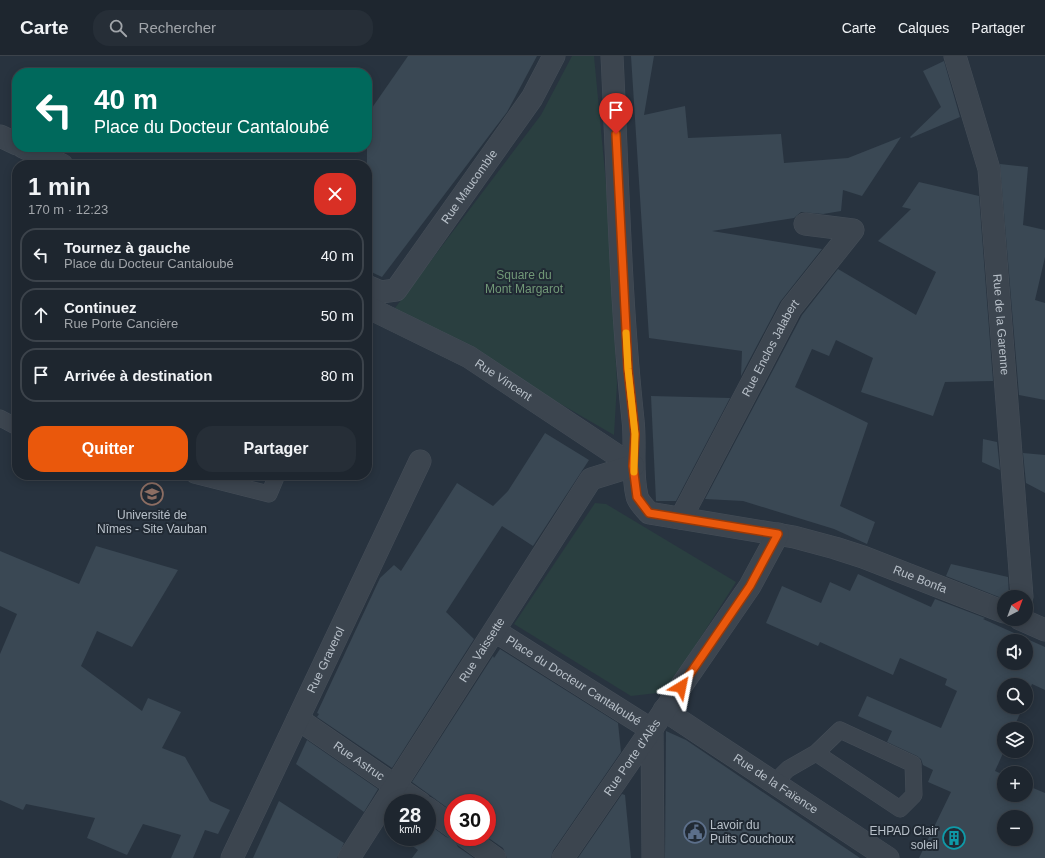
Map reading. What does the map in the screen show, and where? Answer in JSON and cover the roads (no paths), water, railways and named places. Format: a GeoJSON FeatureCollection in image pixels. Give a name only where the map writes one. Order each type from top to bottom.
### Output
{"type":"FeatureCollection","features":[{"type":"Feature","properties":{"kind":"street","name":"Rue Maucomble"},"geometry":{"type":"LineString","coordinates":[[372,288],[381,292],[396,290],[532,98],[554,56]]}},
{"type":"Feature","properties":{"kind":"street"},"geometry":{"type":"LineString","coordinates":[[612,56],[628,369],[635,434],[633,466],[637,497],[649,513],[778,534]]}},
{"type":"Feature","properties":{"kind":"street","name":"Rue de la Garenne"},"geometry":{"type":"LineString","coordinates":[[955,56],[989,169],[1021,590]]}},
{"type":"Feature","properties":{"kind":"street"},"geometry":{"type":"LineString","coordinates":[[0,136],[12,142]]}},
{"type":"Feature","properties":{"kind":"street"},"geometry":{"type":"LineString","coordinates":[[35,152],[51,160]]}},
{"type":"Feature","properties":{"kind":"street","name":"Rue Enclos Jalabert"},"geometry":{"type":"LineString","coordinates":[[681,518],[791,308],[853,230],[805,224]]}},
{"type":"Feature","properties":{"kind":"street","name":"Rue Vincent"},"geometry":{"type":"LineString","coordinates":[[372,309],[469,357],[633,466]]}},
{"type":"Feature","properties":{"kind":"street","name":"Rue Graverol"},"geometry":{"type":"LineString","coordinates":[[232,858],[420,461]]}},
{"type":"Feature","properties":{"kind":"street","name":"Rue Vaissette"},"geometry":{"type":"LineString","coordinates":[[349,858],[591,479],[633,466]]}},
{"type":"Feature","properties":{"kind":"street","name":"Rue Bonfa"},"geometry":{"type":"LineString","coordinates":[[778,534],[835,548],[863,557],[997,610]]}},
{"type":"Feature","properties":{"kind":"street","name":"Rue Porte d'Alès"},"geometry":{"type":"LineString","coordinates":[[563,858],[750,586],[778,534]]}},
{"type":"Feature","properties":{"kind":"street","name":"Rue Bonfa"},"geometry":{"type":"LineString","coordinates":[[1033,625],[1045,630]]}},
{"type":"Feature","properties":{"kind":"street","name":"Place du Docteur Cantaloubé"},"geometry":{"type":"LineString","coordinates":[[495,631],[652,730]]}},
{"type":"Feature","properties":{"kind":"street","name":"Rue de la Faïence"},"geometry":{"type":"LineString","coordinates":[[664,710],[774,783],[864,851],[888,858]]}},
{"type":"Feature","properties":{"kind":"street","name":"Rue Astruc"},"geometry":{"type":"LineString","coordinates":[[298,719],[408,794]]}},
{"type":"Feature","properties":{"kind":"street"},"geometry":{"type":"LineString","coordinates":[[652,730],[653,858]]}},
{"type":"Feature","properties":{"kind":"street"},"geometry":{"type":"LineString","coordinates":[[478,846],[495,858]]}},
{"type":"Feature","properties":{"kind":"lane"},"geometry":{"type":"LineString","coordinates":[[0,418],[12,424]]}},
{"type":"Feature","properties":{"kind":"lane"},"geometry":{"type":"LineString","coordinates":[[216,480],[269,494],[275,480]]}},
{"type":"Feature","properties":{"kind":"lane"},"geometry":{"type":"LineString","coordinates":[[774,783],[788,769],[816,753],[840,730],[913,764],[914,795],[900,809],[816,753]]}},
{"type":"Feature","properties":{"kind":"place","name":"Université de Nîmes - Site Vauban"},"geometry":{"type":"Point","coordinates":[152,494]}},
{"type":"Feature","properties":{"kind":"place","name":"Lavoir du Puits Couchoux"},"geometry":{"type":"Point","coordinates":[695,832]}},
{"type":"Feature","properties":{"kind":"place","name":"EHPAD Clair soleil"},"geometry":{"type":"Point","coordinates":[954,838]}},
{"type":"Feature","properties":{"kind":"park label","name":"Square du Mont Margarot"},"geometry":{"type":"Point","coordinates":[524,282]}}]}
